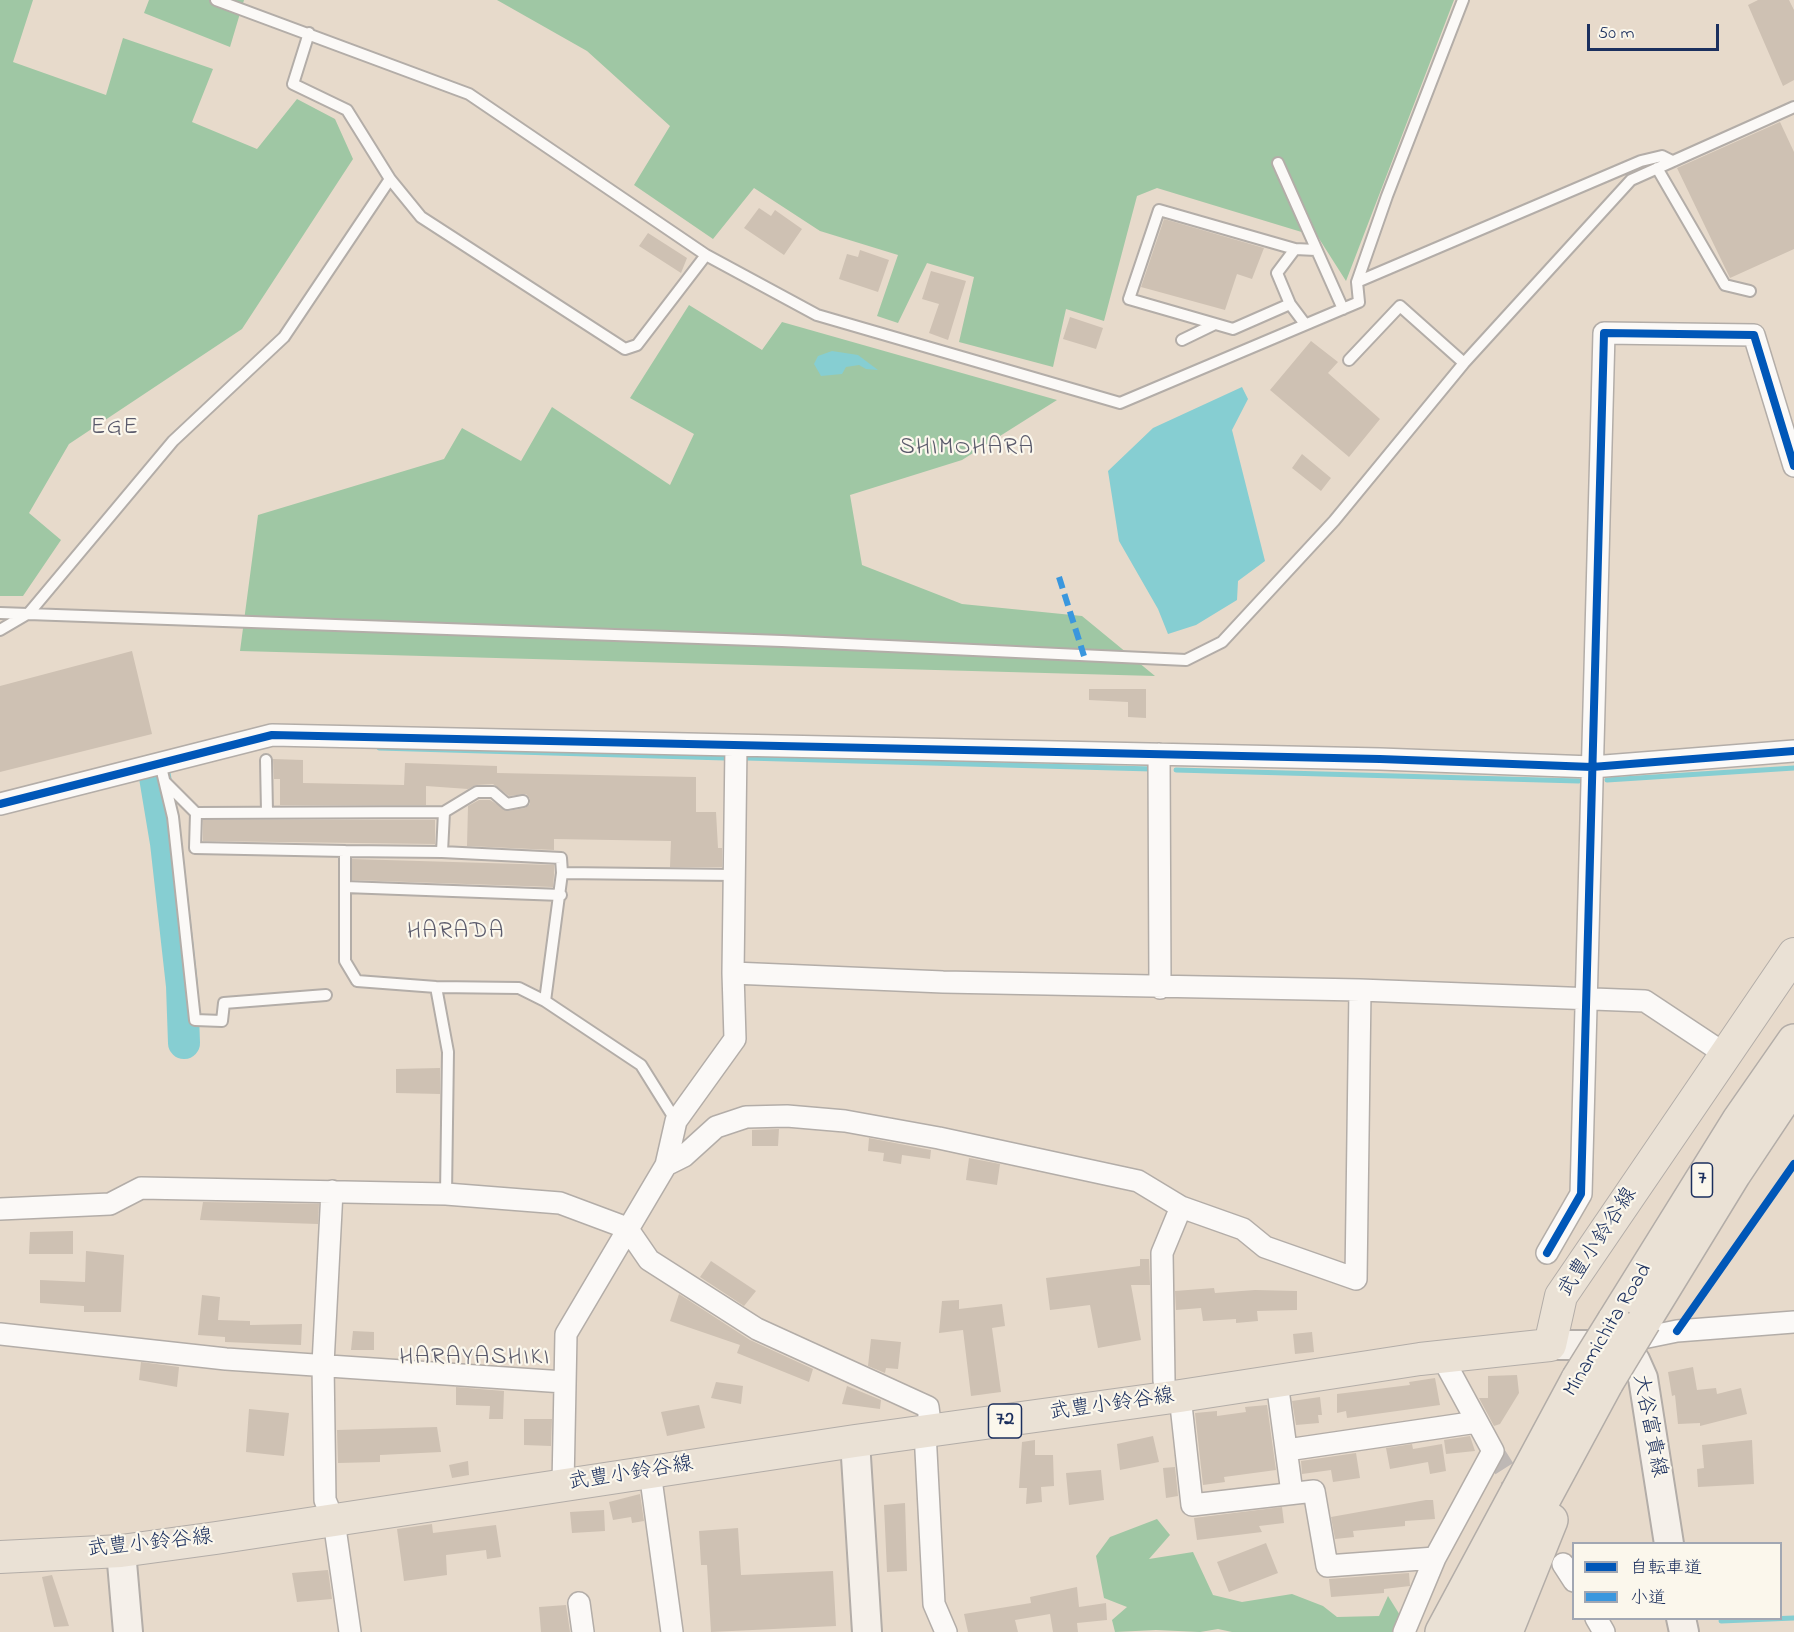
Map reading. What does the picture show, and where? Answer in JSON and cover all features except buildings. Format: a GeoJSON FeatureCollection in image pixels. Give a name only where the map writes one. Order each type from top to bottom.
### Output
{"type":"FeatureCollection","features":[{"type":"Feature","properties":{"kind":"highway","name":"Minamichita Road"},"geometry":{"type":"LineString","coordinates":[[1472,1632],[1622,1329],[1733,1130],[1794,1041]]}},
{"type":"Feature","properties":{"kind":"highway","name":"Minamichita Road"},"geometry":{"type":"LineString","coordinates":[[1622,1329],[1734,1174],[1794,1084]]}},
{"type":"Feature","properties":{"kind":"highway","name":"Minamichita Road"},"geometry":{"type":"LineString","coordinates":[[1442,1632],[1534,1458],[1594,1387]]}},
{"type":"Feature","properties":{"kind":"highway"},"geometry":{"type":"LineString","coordinates":[[1506,1632],[1556,1507],[1601,1415],[1594,1387]]}},
{"type":"Feature","properties":{"kind":"highway"},"geometry":{"type":"LineString","coordinates":[[1427,1632],[1502,1492],[1534,1458]]}},
{"type":"Feature","properties":{"kind":"main road","name":"武豊小鈴谷線"},"geometry":{"type":"LineString","coordinates":[[0,1557],[121,1551],[928,1432],[1172,1388],[1277,1382],[1442,1357],[1550,1345],[1561,1296],[1794,954]]}},
{"type":"Feature","properties":{"kind":"main road"},"geometry":{"type":"LineString","coordinates":[[1550,1345],[1622,1329]]}},
{"type":"Feature","properties":{"kind":"main road","name":"大谷富貴線"},"geometry":{"type":"LineString","coordinates":[[1622,1329],[1643,1378],[1669,1542]]}},
{"type":"Feature","properties":{"kind":"main road"},"geometry":{"type":"LineString","coordinates":[[855,1441],[867,1632]]}},
{"type":"Feature","properties":{"kind":"main road"},"geometry":{"type":"LineString","coordinates":[[121,1551],[128,1632]]}},
{"type":"Feature","properties":{"kind":"street"},"geometry":{"type":"LineString","coordinates":[[1547,1253],[1581,1194],[1604,333],[1754,335],[1794,466]]}},
{"type":"Feature","properties":{"kind":"street"},"geometry":{"type":"LineString","coordinates":[[0,804],[163,772],[272,735],[1159,754],[1592,767],[1794,751]]}},
{"type":"Feature","properties":{"kind":"street"},"geometry":{"type":"LineString","coordinates":[[563,1485],[566,1334],[666,1165],[676,1121],[735,1039],[733,973],[736,746]]}},
{"type":"Feature","properties":{"kind":"street"},"geometry":{"type":"LineString","coordinates":[[1159,754],[1160,988]]}},
{"type":"Feature","properties":{"kind":"street"},"geometry":{"type":"LineString","coordinates":[[733,973],[943,982],[1160,988],[1360,990],[1645,1001],[1725,1054]]}},
{"type":"Feature","properties":{"kind":"street"},"geometry":{"type":"LineString","coordinates":[[666,1165],[684,1156],[716,1127],[746,1117],[787,1116],[845,1121],[939,1138],[1138,1181],[1181,1207],[1243,1229],[1265,1247],[1356,1279],[1360,990]]}},
{"type":"Feature","properties":{"kind":"street"},"geometry":{"type":"LineString","coordinates":[[0,1209],[110,1203],[141,1188],[446,1194],[560,1203],[627,1228],[649,1260],[757,1329],[928,1407],[934,1604],[946,1632]]}},
{"type":"Feature","properties":{"kind":"street"},"geometry":{"type":"LineString","coordinates":[[332,1191],[323,1364],[325,1500],[334,1521],[350,1632]]}},
{"type":"Feature","properties":{"kind":"street"},"geometry":{"type":"LineString","coordinates":[[1181,1207],[1162,1252],[1172,1388],[1192,1505],[1314,1491],[1327,1566],[1435,1558]]}},
{"type":"Feature","properties":{"kind":"street"},"geometry":{"type":"LineString","coordinates":[[1622,1329],[1677,1331],[1794,1322]]}},
{"type":"Feature","properties":{"kind":"street"},"geometry":{"type":"LineString","coordinates":[[0,1334],[226,1359],[323,1364],[564,1383]]}},
{"type":"Feature","properties":{"kind":"street"},"geometry":{"type":"LineString","coordinates":[[1404,1632],[1435,1558],[1493,1450],[1442,1357]]}},
{"type":"Feature","properties":{"kind":"street"},"geometry":{"type":"LineString","coordinates":[[1277,1382],[1292,1493]]}},
{"type":"Feature","properties":{"kind":"street"},"geometry":{"type":"LineString","coordinates":[[1287,1450],[1478,1422]]}},
{"type":"Feature","properties":{"kind":"street"},"geometry":{"type":"LineString","coordinates":[[650,1472],[672,1632]]}},
{"type":"Feature","properties":{"kind":"street"},"geometry":{"type":"LineString","coordinates":[[579,1603],[583,1632]]}},
{"type":"Feature","properties":{"kind":"lane"},"geometry":{"type":"LineString","coordinates":[[216,0],[469,94],[706,255],[817,315],[1120,403],[1359,302],[1357,282],[1387,196],[1463,0]]}},
{"type":"Feature","properties":{"kind":"lane"},"geometry":{"type":"LineString","coordinates":[[309,33],[293,84],[347,110],[390,180],[421,217],[625,350],[637,345],[706,255]]}},
{"type":"Feature","properties":{"kind":"lane"},"geometry":{"type":"LineString","coordinates":[[0,612],[341,627],[782,641],[1186,660],[1222,642],[1334,520],[1464,363],[1631,180],[1794,107]]}},
{"type":"Feature","properties":{"kind":"lane"},"geometry":{"type":"LineString","coordinates":[[1357,282],[1641,161],[1662,156],[1672,161]]}},
{"type":"Feature","properties":{"kind":"lane"},"geometry":{"type":"LineString","coordinates":[[1278,163],[1343,309]]}},
{"type":"Feature","properties":{"kind":"lane"},"geometry":{"type":"LineString","coordinates":[[1657,168],[1725,285],[1750,291]]}},
{"type":"Feature","properties":{"kind":"lane"},"geometry":{"type":"LineString","coordinates":[[0,630],[29,613],[173,441],[284,337],[390,180]]}},
{"type":"Feature","properties":{"kind":"lane"},"geometry":{"type":"LineString","coordinates":[[1290,304],[1233,329],[1129,299],[1159,210],[1295,249],[1316,250]]}},
{"type":"Feature","properties":{"kind":"lane"},"geometry":{"type":"LineString","coordinates":[[1295,249],[1277,273],[1290,304],[1305,324]]}},
{"type":"Feature","properties":{"kind":"lane"},"geometry":{"type":"LineString","coordinates":[[1349,360],[1400,306],[1464,363]]}},
{"type":"Feature","properties":{"kind":"lane"},"geometry":{"type":"LineString","coordinates":[[1182,340],[1215,324]]}},
{"type":"Feature","properties":{"kind":"lane"},"geometry":{"type":"LineString","coordinates":[[266,760],[267,812]]}},
{"type":"Feature","properties":{"kind":"lane"},"geometry":{"type":"LineString","coordinates":[[163,772],[196,813],[195,848],[442,852],[561,858],[561,895],[545,1001]]}},
{"type":"Feature","properties":{"kind":"lane"},"geometry":{"type":"LineString","coordinates":[[163,772],[173,817],[195,1020],[222,1021],[224,1003],[326,995]]}},
{"type":"Feature","properties":{"kind":"lane"},"geometry":{"type":"LineString","coordinates":[[196,813],[444,812],[477,792],[493,792],[507,804],[523,801]]}},
{"type":"Feature","properties":{"kind":"lane"},"geometry":{"type":"LineString","coordinates":[[442,852],[444,812]]}},
{"type":"Feature","properties":{"kind":"lane"},"geometry":{"type":"LineString","coordinates":[[345,851],[345,961],[357,981],[436,987],[519,988],[545,1001],[641,1065],[676,1121]]}},
{"type":"Feature","properties":{"kind":"lane"},"geometry":{"type":"LineString","coordinates":[[562,873],[734,875]]}},
{"type":"Feature","properties":{"kind":"lane"},"geometry":{"type":"LineString","coordinates":[[345,887],[561,895]]}},
{"type":"Feature","properties":{"kind":"lane"},"geometry":{"type":"LineString","coordinates":[[436,987],[448,1052],[446,1194]]}},
{"type":"Feature","properties":{"kind":"green space"},"geometry":{"type":"Polygon","coordinates":[[[0,0],[33,0],[13,62],[106,95],[123,38],[213,69],[192,122],[257,149],[297,99],[335,119],[353,159],[242,329],[69,444],[29,513],[61,540],[23,596],[0,596],[0,0]]]}},
{"type":"Feature","properties":{"kind":"green space"},"geometry":{"type":"Polygon","coordinates":[[[149,0],[244,0],[230,47],[144,13],[149,0]]]}},
{"type":"Feature","properties":{"kind":"green space"},"geometry":{"type":"Polygon","coordinates":[[[497,0],[1454,0],[1346,281],[1318,237],[1157,188],[1137,196],[1104,321],[1066,309],[1053,367],[959,342],[974,277],[927,263],[898,323],[877,316],[898,255],[820,231],[754,188],[713,239],[634,185],[670,126],[587,51],[497,0]]]}},
{"type":"Feature","properties":{"kind":"green space"},"geometry":{"type":"Polygon","coordinates":[[[689,305],[762,350],[782,322],[1057,400],[962,460],[850,495],[862,565],[962,604],[1082,616],[1155,676],[240,651],[258,515],[444,459],[462,428],[521,461],[552,407],[670,485],[694,434],[630,398],[689,305]]]}},
{"type":"Feature","properties":{"kind":"green space"},"geometry":{"type":"Polygon","coordinates":[[[1157,1519],[1170,1535],[1149,1559],[1193,1552],[1213,1595],[1242,1602],[1292,1594],[1323,1606],[1337,1617],[1379,1616],[1388,1596],[1403,1620],[1397,1632],[1232,1632],[1218,1629],[1200,1632],[1156,1630],[1115,1632],[1112,1620],[1127,1607],[1104,1598],[1096,1556],[1110,1537],[1157,1519]]]}},
{"type":"Feature","properties":{"kind":"water"},"geometry":{"type":"Polygon","coordinates":[[[832,351],[858,355],[878,370],[866,369],[859,365],[846,367],[842,374],[821,376],[814,364],[818,356],[832,351]]]}},
{"type":"Feature","properties":{"kind":"water"},"geometry":{"type":"Polygon","coordinates":[[[1242,387],[1248,399],[1232,430],[1265,561],[1238,581],[1237,600],[1196,625],[1168,634],[1158,609],[1119,541],[1108,471],[1153,428],[1242,387]]]}},
{"type":"Feature","properties":{"kind":"waterway"},"geometry":{"type":"LineString","coordinates":[[379,748],[725,758]]}},
{"type":"Feature","properties":{"kind":"waterway"},"geometry":{"type":"LineString","coordinates":[[746,758],[1152,769]]}},
{"type":"Feature","properties":{"kind":"waterway"},"geometry":{"type":"LineString","coordinates":[[1607,780],[1794,768]]}},
{"type":"Feature","properties":{"kind":"waterway"},"geometry":{"type":"LineString","coordinates":[[1176,770],[1579,781]]}},
{"type":"Feature","properties":{"kind":"waterway"},"geometry":{"type":"LineString","coordinates":[[154,771],[166,843],[182,986],[184,1043]]}},
{"type":"Feature","properties":{"kind":"waterway"},"geometry":{"type":"LineString","coordinates":[[1782,1618],[1794,1618]]}},
{"type":"Feature","properties":{"kind":"waterway"},"geometry":{"type":"LineString","coordinates":[[1721,1621],[1745,1620]]}},
{"type":"Feature","properties":{"kind":"tunnel"},"geometry":{"type":"LineString","coordinates":[[1493,1451],[1523,1498]]}},
{"type":"Feature","properties":{"kind":"marked path"},"geometry":{"type":"LineString","coordinates":[[1059,577],[1084,656]]}},
{"type":"Feature","properties":{"kind":"cycle path"},"geometry":{"type":"LineString","coordinates":[[1547,1253],[1581,1194],[1604,333],[1754,335],[1794,466]]}},
{"type":"Feature","properties":{"kind":"cycle path"},"geometry":{"type":"LineString","coordinates":[[0,804],[272,735],[1380,759],[1592,767],[1794,751]]}},
{"type":"Feature","properties":{"kind":"cycle path"},"geometry":{"type":"LineString","coordinates":[[1677,1331],[1794,1164]]}},
{"type":"Feature","properties":{"kind":"district","name":"EGE"},"geometry":{"type":"Point","coordinates":[115,429]}},
{"type":"Feature","properties":{"kind":"district","name":"SHIMOHARA"},"geometry":{"type":"Point","coordinates":[967,449]}},
{"type":"Feature","properties":{"kind":"district","name":"HARADA"},"geometry":{"type":"Point","coordinates":[456,933]}},
{"type":"Feature","properties":{"kind":"district","name":"HARAYASHIKI"},"geometry":{"type":"Point","coordinates":[475,1359]}}]}
